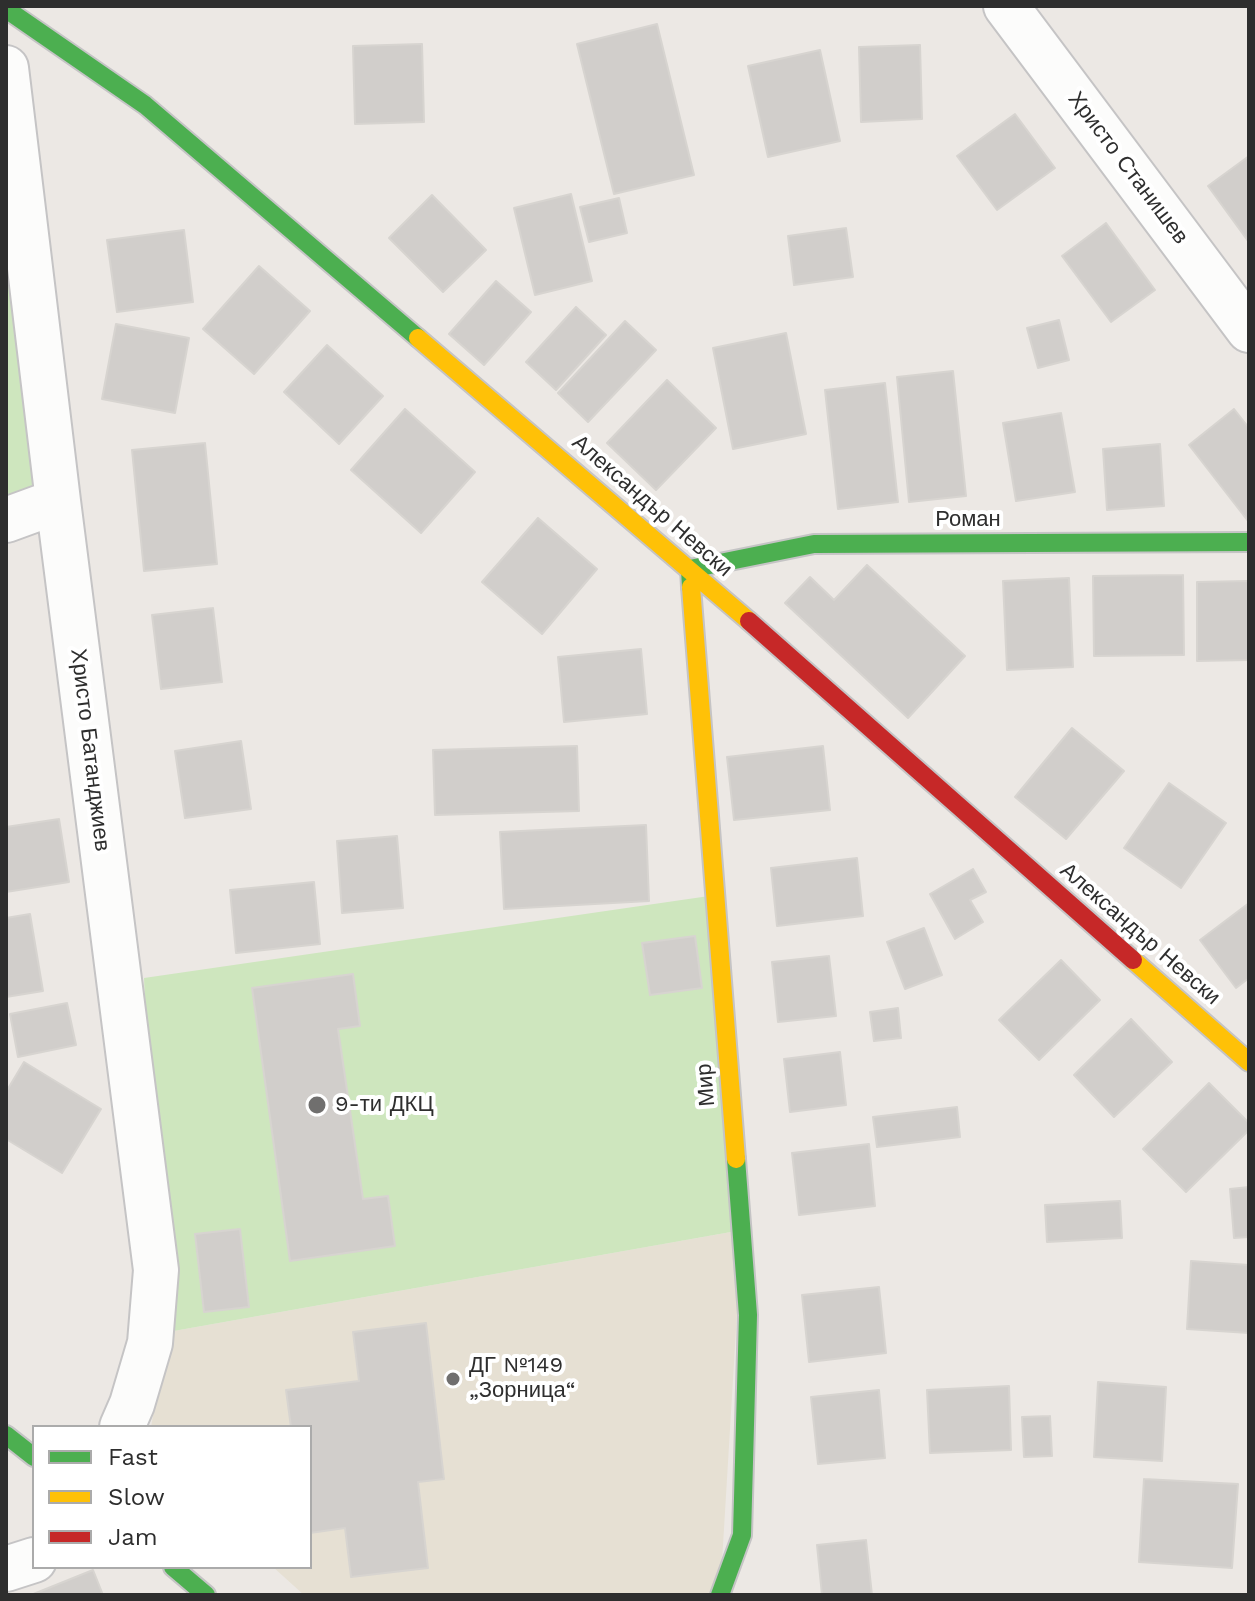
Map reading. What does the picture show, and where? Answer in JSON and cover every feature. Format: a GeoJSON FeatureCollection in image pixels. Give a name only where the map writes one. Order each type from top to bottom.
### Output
{"type":"FeatureCollection","features":[{"type":"Feature","properties":{"kind":"street","name":"Христо Станишев"},"geometry":{"type":"LineString","coordinates":[[1006,6],[1249,330]]}},
{"type":"Feature","properties":{"kind":"street","name":"Александър Невски"},"geometry":{"type":"LineString","coordinates":[[6,9],[145,105],[690,569],[1249,1062]]}},
{"type":"Feature","properties":{"kind":"street","name":"Христо Батанджиев"},"geometry":{"type":"LineString","coordinates":[[6,68],[156,1270],[150,1343],[123,1425]]}},
{"type":"Feature","properties":{"kind":"street"},"geometry":{"type":"LineString","coordinates":[[6,520],[58,501]]}},
{"type":"Feature","properties":{"kind":"street","name":"Роман"},"geometry":{"type":"LineString","coordinates":[[690,569],[814,544],[1249,542]]}},
{"type":"Feature","properties":{"kind":"street","name":"Мир"},"geometry":{"type":"LineString","coordinates":[[690,569],[748,1315],[742,1535],[720,1595]]}},
{"type":"Feature","properties":{"kind":"street"},"geometry":{"type":"LineString","coordinates":[[6,1435],[32,1455]]}},
{"type":"Feature","properties":{"kind":"street"},"geometry":{"type":"LineString","coordinates":[[6,1569],[32,1561]]}},
{"type":"Feature","properties":{"kind":"street"},"geometry":{"type":"LineString","coordinates":[[175,1569],[206,1595]]}},
{"type":"Feature","properties":{"kind":"shaded area","name":"ДГ №149 „Зорница“"},"geometry":{"type":"Polygon","coordinates":[[[742,1230],[720,1595],[304,1595],[275,1569],[312,1569],[312,1425],[151,1425],[168,1332],[742,1230]]]}},
{"type":"Feature","properties":{"kind":"green space"},"geometry":{"type":"Polygon","coordinates":[[[6,68],[58,501],[6,520],[6,68]]]}},
{"type":"Feature","properties":{"kind":"green space"},"geometry":{"type":"Polygon","coordinates":[[[716,895],[742,1230],[168,1332],[156,1270],[144,978],[716,895]]]}},
{"type":"Feature","properties":{"kind":"building"},"geometry":{"type":"Polygon","coordinates":[[[657,24],[694,175],[614,194],[577,44],[657,24]]]}},
{"type":"Feature","properties":{"kind":"building"},"geometry":{"type":"Polygon","coordinates":[[[422,44],[424,122],[355,124],[353,46],[422,44]]]}},
{"type":"Feature","properties":{"kind":"building"},"geometry":{"type":"Polygon","coordinates":[[[920,45],[922,119],[861,122],[859,47],[920,45]]]}},
{"type":"Feature","properties":{"kind":"building"},"geometry":{"type":"Polygon","coordinates":[[[820,50],[840,141],[768,157],[748,66],[820,50]]]}},
{"type":"Feature","properties":{"kind":"building"},"geometry":{"type":"Polygon","coordinates":[[[1015,114],[1055,168],[997,210],[957,156],[1015,114]]]}},
{"type":"Feature","properties":{"kind":"building"},"geometry":{"type":"Polygon","coordinates":[[[1249,156],[1249,240],[1248,241],[1208,186],[1249,156]]]}},
{"type":"Feature","properties":{"kind":"building"},"geometry":{"type":"Polygon","coordinates":[[[571,194],[592,281],[535,295],[514,208],[571,194]]]}},
{"type":"Feature","properties":{"kind":"building"},"geometry":{"type":"Polygon","coordinates":[[[432,195],[486,250],[443,292],[389,238],[432,195]]]}},
{"type":"Feature","properties":{"kind":"building"},"geometry":{"type":"Polygon","coordinates":[[[619,198],[627,233],[589,242],[580,207],[619,198]]]}},
{"type":"Feature","properties":{"kind":"building"},"geometry":{"type":"Polygon","coordinates":[[[1106,223],[1155,290],[1111,322],[1062,256],[1106,223]]]}},
{"type":"Feature","properties":{"kind":"building"},"geometry":{"type":"Polygon","coordinates":[[[846,228],[853,277],[794,285],[788,236],[846,228]]]}},
{"type":"Feature","properties":{"kind":"building"},"geometry":{"type":"Polygon","coordinates":[[[184,230],[193,302],[117,312],[107,240],[184,230]]]}},
{"type":"Feature","properties":{"kind":"building"},"geometry":{"type":"Polygon","coordinates":[[[259,266],[310,311],[254,374],[203,329],[259,266]]]}},
{"type":"Feature","properties":{"kind":"building"},"geometry":{"type":"Polygon","coordinates":[[[496,281],[531,312],[484,365],[449,334],[496,281]]]}},
{"type":"Feature","properties":{"kind":"building"},"geometry":{"type":"Polygon","coordinates":[[[576,307],[606,335],[556,390],[526,362],[576,307]]]}},
{"type":"Feature","properties":{"kind":"building"},"geometry":{"type":"Polygon","coordinates":[[[1059,320],[1069,360],[1038,368],[1027,328],[1059,320]]]}},
{"type":"Feature","properties":{"kind":"building"},"geometry":{"type":"Polygon","coordinates":[[[625,321],[656,350],[588,422],[558,393],[625,321]]]}},
{"type":"Feature","properties":{"kind":"building"},"geometry":{"type":"Polygon","coordinates":[[[116,324],[189,338],[175,413],[102,399],[116,324]]]}},
{"type":"Feature","properties":{"kind":"building"},"geometry":{"type":"Polygon","coordinates":[[[786,333],[806,434],[733,449],[713,348],[786,333]]]}},
{"type":"Feature","properties":{"kind":"building"},"geometry":{"type":"Polygon","coordinates":[[[327,345],[383,396],[339,444],[284,392],[327,345]]]}},
{"type":"Feature","properties":{"kind":"building"},"geometry":{"type":"Polygon","coordinates":[[[953,371],[966,496],[909,502],[897,377],[953,371]]]}},
{"type":"Feature","properties":{"kind":"building"},"geometry":{"type":"Polygon","coordinates":[[[667,380],[716,428],[656,490],[607,443],[667,380]]]}},
{"type":"Feature","properties":{"kind":"building"},"geometry":{"type":"Polygon","coordinates":[[[885,383],[898,502],[838,509],[825,390],[885,383]]]}},
{"type":"Feature","properties":{"kind":"building"},"geometry":{"type":"Polygon","coordinates":[[[405,409],[475,472],[421,533],[351,470],[405,409]]]}},
{"type":"Feature","properties":{"kind":"building"},"geometry":{"type":"Polygon","coordinates":[[[1234,409],[1249,428],[1248,521],[1189,445],[1234,409]]]}},
{"type":"Feature","properties":{"kind":"building"},"geometry":{"type":"Polygon","coordinates":[[[1061,413],[1075,492],[1016,501],[1003,423],[1061,413]]]}},
{"type":"Feature","properties":{"kind":"building"},"geometry":{"type":"Polygon","coordinates":[[[205,443],[217,564],[144,571],[132,450],[205,443]]]}},
{"type":"Feature","properties":{"kind":"building"},"geometry":{"type":"Polygon","coordinates":[[[1160,444],[1164,506],[1107,510],[1103,449],[1160,444]]]}},
{"type":"Feature","properties":{"kind":"building"},"geometry":{"type":"Polygon","coordinates":[[[538,518],[597,569],[542,634],[482,582],[538,518]]]}},
{"type":"Feature","properties":{"kind":"building"},"geometry":{"type":"Polygon","coordinates":[[[867,565],[965,656],[908,718],[785,603],[810,577],[834,600],[867,565]]]}},
{"type":"Feature","properties":{"kind":"building"},"geometry":{"type":"Polygon","coordinates":[[[1183,575],[1184,655],[1094,656],[1093,576],[1183,575]]]}},
{"type":"Feature","properties":{"kind":"building"},"geometry":{"type":"Polygon","coordinates":[[[1069,578],[1073,667],[1007,670],[1003,581],[1069,578]]]}},
{"type":"Feature","properties":{"kind":"building"},"geometry":{"type":"Polygon","coordinates":[[[1248,581],[1249,660],[1197,661],[1197,582],[1248,581]]]}},
{"type":"Feature","properties":{"kind":"building"},"geometry":{"type":"Polygon","coordinates":[[[213,608],[222,682],[161,689],[152,615],[213,608]]]}},
{"type":"Feature","properties":{"kind":"building"},"geometry":{"type":"Polygon","coordinates":[[[641,649],[647,714],[564,722],[558,657],[641,649]]]}},
{"type":"Feature","properties":{"kind":"building"},"geometry":{"type":"Polygon","coordinates":[[[1072,728],[1124,771],[1066,839],[1015,797],[1072,728]]]}},
{"type":"Feature","properties":{"kind":"building"},"geometry":{"type":"Polygon","coordinates":[[[241,741],[251,809],[185,818],[175,751],[241,741]]]}},
{"type":"Feature","properties":{"kind":"building"},"geometry":{"type":"Polygon","coordinates":[[[577,746],[579,811],[435,815],[433,750],[577,746]]]}},
{"type":"Feature","properties":{"kind":"building"},"geometry":{"type":"Polygon","coordinates":[[[823,746],[830,810],[734,820],[727,757],[823,746]]]}},
{"type":"Feature","properties":{"kind":"building"},"geometry":{"type":"Polygon","coordinates":[[[1169,783],[1226,823],[1181,888],[1124,848],[1169,783]]]}},
{"type":"Feature","properties":{"kind":"building"},"geometry":{"type":"Polygon","coordinates":[[[59,819],[69,882],[6,892],[6,827],[59,819]]]}},
{"type":"Feature","properties":{"kind":"building"},"geometry":{"type":"Polygon","coordinates":[[[646,825],[649,901],[504,909],[500,832],[646,825]]]}},
{"type":"Feature","properties":{"kind":"building"},"geometry":{"type":"Polygon","coordinates":[[[397,836],[403,908],[342,913],[337,841],[397,836]]]}},
{"type":"Feature","properties":{"kind":"building"},"geometry":{"type":"Polygon","coordinates":[[[857,858],[863,916],[777,926],[771,868],[857,858]]]}},
{"type":"Feature","properties":{"kind":"building"},"geometry":{"type":"Polygon","coordinates":[[[973,869],[986,892],[970,900],[983,922],[955,939],[930,894],[973,869]]]}},
{"type":"Feature","properties":{"kind":"building"},"geometry":{"type":"Polygon","coordinates":[[[314,882],[320,944],[236,953],[230,890],[314,882]]]}},
{"type":"Feature","properties":{"kind":"building"},"geometry":{"type":"Polygon","coordinates":[[[1249,903],[1249,978],[1236,988],[1200,940],[1249,903]]]}},
{"type":"Feature","properties":{"kind":"building"},"geometry":{"type":"Polygon","coordinates":[[[30,914],[43,991],[6,997],[6,918],[30,914]]]}},
{"type":"Feature","properties":{"kind":"building"},"geometry":{"type":"Polygon","coordinates":[[[924,928],[942,975],[905,989],[887,942],[924,928]]]}},
{"type":"Feature","properties":{"kind":"building"},"geometry":{"type":"Polygon","coordinates":[[[695,936],[702,988],[650,995],[642,943],[695,936]]]}},
{"type":"Feature","properties":{"kind":"building"},"geometry":{"type":"Polygon","coordinates":[[[829,956],[836,1016],[778,1022],[772,962],[829,956]]]}},
{"type":"Feature","properties":{"kind":"building"},"geometry":{"type":"Polygon","coordinates":[[[1061,960],[1100,1000],[1039,1060],[999,1020],[1061,960]]]}},
{"type":"Feature","properties":{"kind":"building"},"geometry":{"type":"Polygon","coordinates":[[[353,974],[360,1026],[338,1029],[363,1199],[388,1196],[395,1246],[290,1261],[252,988],[353,974]]]}},
{"type":"Feature","properties":{"kind":"building"},"geometry":{"type":"Polygon","coordinates":[[[67,1003],[76,1045],[18,1057],[10,1014],[67,1003]]]}},
{"type":"Feature","properties":{"kind":"building"},"geometry":{"type":"Polygon","coordinates":[[[898,1008],[901,1038],[874,1041],[870,1012],[898,1008]]]}},
{"type":"Feature","properties":{"kind":"building"},"geometry":{"type":"Polygon","coordinates":[[[1131,1019],[1172,1062],[1114,1117],[1074,1075],[1131,1019]]]}},
{"type":"Feature","properties":{"kind":"building"},"geometry":{"type":"Polygon","coordinates":[[[840,1052],[846,1105],[790,1112],[784,1059],[840,1052]]]}},
{"type":"Feature","properties":{"kind":"building"},"geometry":{"type":"Polygon","coordinates":[[[24,1062],[101,1109],[62,1173],[6,1139],[6,1092],[24,1062]]]}},
{"type":"Feature","properties":{"kind":"building"},"geometry":{"type":"Polygon","coordinates":[[[1209,1083],[1249,1123],[1249,1130],[1186,1192],[1143,1149],[1209,1083]]]}},
{"type":"Feature","properties":{"kind":"building"},"geometry":{"type":"Polygon","coordinates":[[[957,1107],[960,1137],[877,1147],[873,1117],[957,1107]]]}},
{"type":"Feature","properties":{"kind":"building"},"geometry":{"type":"Polygon","coordinates":[[[869,1144],[875,1206],[799,1215],[792,1153],[869,1144]]]}},
{"type":"Feature","properties":{"kind":"building"},"geometry":{"type":"Polygon","coordinates":[[[1249,1187],[1249,1237],[1234,1238],[1230,1189],[1249,1187]]]}},
{"type":"Feature","properties":{"kind":"building"},"geometry":{"type":"Polygon","coordinates":[[[1120,1201],[1122,1238],[1047,1242],[1045,1205],[1120,1201]]]}},
{"type":"Feature","properties":{"kind":"building"},"geometry":{"type":"Polygon","coordinates":[[[240,1229],[249,1307],[204,1312],[195,1234],[240,1229]]]}},
{"type":"Feature","properties":{"kind":"building"},"geometry":{"type":"Polygon","coordinates":[[[1191,1261],[1249,1265],[1249,1333],[1187,1329],[1191,1261]]]}},
{"type":"Feature","properties":{"kind":"building"},"geometry":{"type":"Polygon","coordinates":[[[879,1287],[886,1353],[809,1362],[802,1295],[879,1287]]]}},
{"type":"Feature","properties":{"kind":"building"},"geometry":{"type":"Polygon","coordinates":[[[426,1323],[444,1479],[418,1482],[428,1568],[351,1577],[345,1528],[312,1533],[312,1425],[291,1425],[286,1390],[359,1381],[353,1332],[426,1323]]]}},
{"type":"Feature","properties":{"kind":"building"},"geometry":{"type":"Polygon","coordinates":[[[1098,1382],[1166,1387],[1162,1461],[1094,1457],[1098,1382]]]}},
{"type":"Feature","properties":{"kind":"building"},"geometry":{"type":"Polygon","coordinates":[[[1009,1386],[1011,1450],[930,1453],[927,1390],[1009,1386]]]}},
{"type":"Feature","properties":{"kind":"building"},"geometry":{"type":"Polygon","coordinates":[[[879,1390],[885,1458],[818,1464],[811,1397],[879,1390]]]}},
{"type":"Feature","properties":{"kind":"building"},"geometry":{"type":"Polygon","coordinates":[[[1050,1416],[1052,1456],[1024,1457],[1022,1417],[1050,1416]]]}},
{"type":"Feature","properties":{"kind":"building"},"geometry":{"type":"Polygon","coordinates":[[[1144,1479],[1238,1484],[1232,1568],[1139,1562],[1144,1479]]]}},
{"type":"Feature","properties":{"kind":"building"},"geometry":{"type":"Polygon","coordinates":[[[866,1540],[872,1595],[822,1595],[817,1545],[866,1540]]]}},
{"type":"Feature","properties":{"kind":"building"},"geometry":{"type":"Polygon","coordinates":[[[93,1570],[103,1595],[31,1595],[93,1570]]]}},
{"type":"Feature","properties":{"kind":"traffic: fast"},"geometry":{"type":"LineString","coordinates":[[6,9],[145,105],[418,338]]}},
{"type":"Feature","properties":{"kind":"traffic: fast"},"geometry":{"type":"LineString","coordinates":[[691,587],[690,569],[814,544],[1249,542]]}},
{"type":"Feature","properties":{"kind":"traffic: fast"},"geometry":{"type":"LineString","coordinates":[[720,1595],[742,1535],[748,1315],[736,1159]]}},
{"type":"Feature","properties":{"kind":"traffic: fast"},"geometry":{"type":"LineString","coordinates":[[6,1435],[32,1455]]}},
{"type":"Feature","properties":{"kind":"traffic: fast"},"geometry":{"type":"LineString","coordinates":[[175,1569],[206,1595]]}},
{"type":"Feature","properties":{"kind":"traffic: slow"},"geometry":{"type":"LineString","coordinates":[[418,338],[749,621]]}},
{"type":"Feature","properties":{"kind":"traffic: slow"},"geometry":{"type":"LineString","coordinates":[[691,587],[736,1159]]}},
{"type":"Feature","properties":{"kind":"traffic: slow"},"geometry":{"type":"LineString","coordinates":[[1133,960],[1249,1062]]}},
{"type":"Feature","properties":{"kind":"traffic: jam"},"geometry":{"type":"LineString","coordinates":[[749,621],[1133,960]]}},
{"type":"Feature","properties":{"kind":"place","name":"9-ти ДКЦ"},"geometry":{"type":"Point","coordinates":[317,1105]}},
{"type":"Feature","properties":{"kind":"place","name":"ДГ №149 „Зорница“"},"geometry":{"type":"Point","coordinates":[453,1379]}}]}
